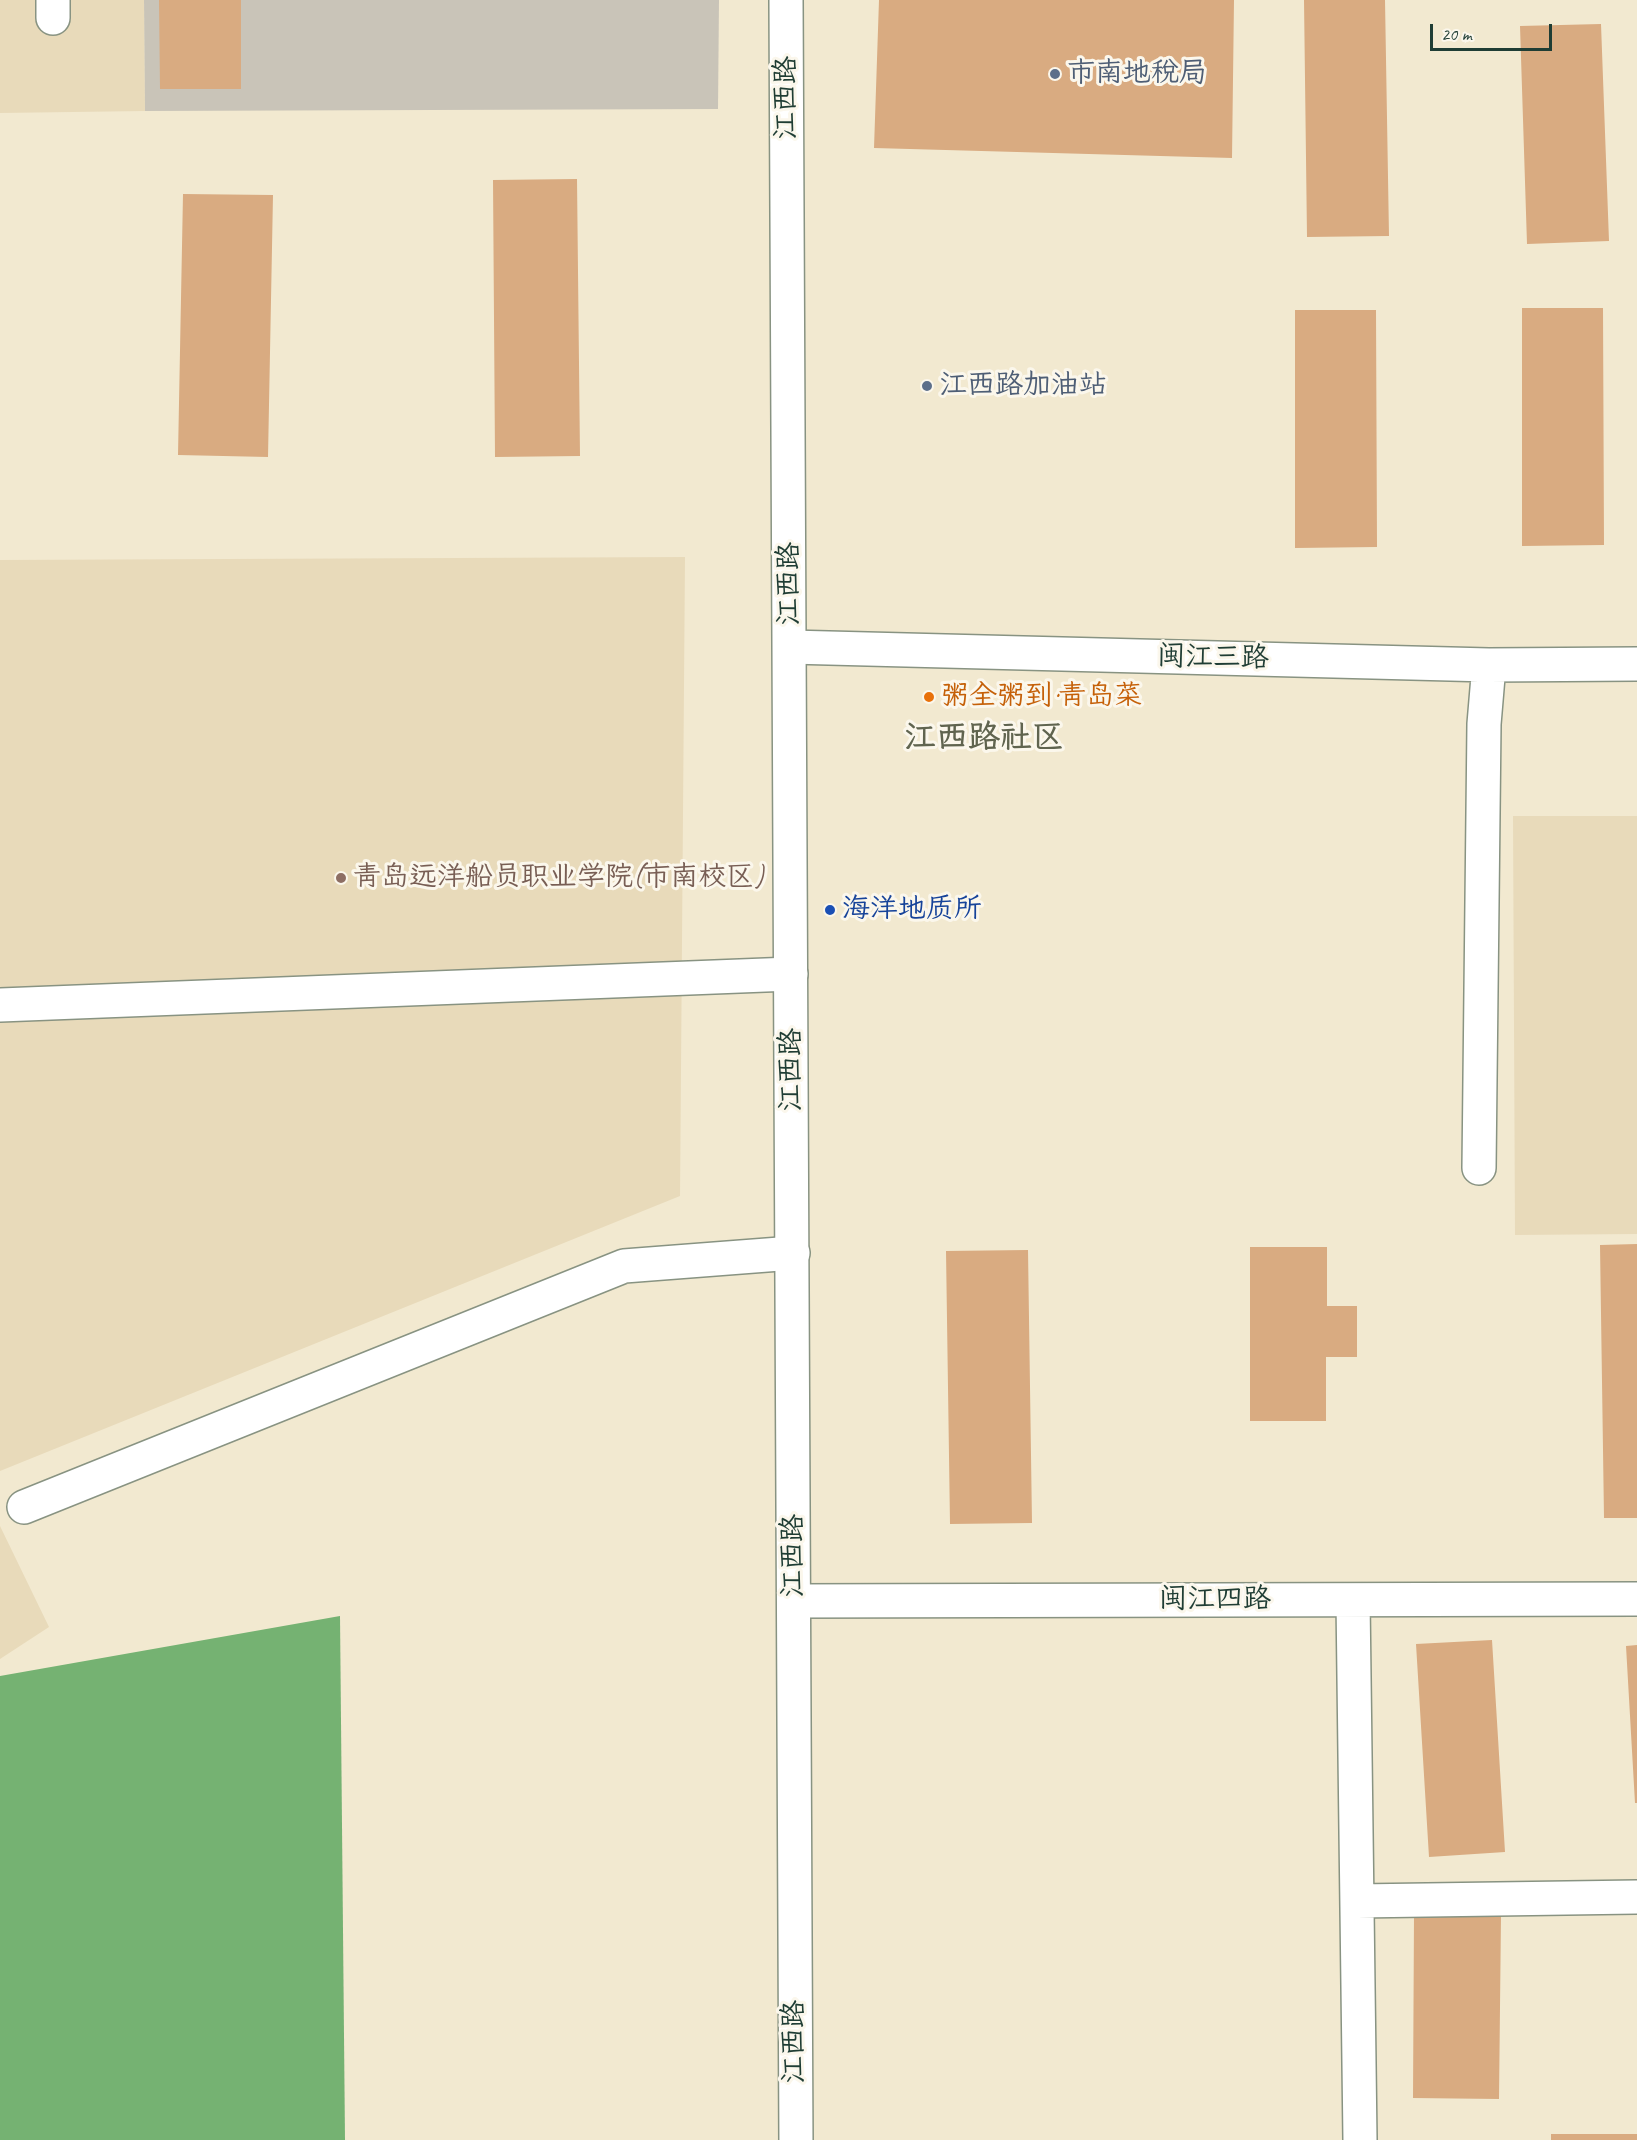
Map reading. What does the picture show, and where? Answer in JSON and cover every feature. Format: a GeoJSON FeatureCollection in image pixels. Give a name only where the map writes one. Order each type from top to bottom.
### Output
{"type":"FeatureCollection","features":[{"type":"Feature","properties":{"kind":"street","name":"江西路"},"geometry":{"type":"LineString","coordinates":[[786,0],[796,2140]]}},
{"type":"Feature","properties":{"kind":"street","name":"闽江三路"},"geometry":{"type":"LineString","coordinates":[[790,647],[1489,665],[1637,664]]}},
{"type":"Feature","properties":{"kind":"street"},"geometry":{"type":"LineString","coordinates":[[1479,1168],[1485,724],[1489,665]]}},
{"type":"Feature","properties":{"kind":"street"},"geometry":{"type":"LineString","coordinates":[[0,1005],[791,974]]}},
{"type":"Feature","properties":{"kind":"street"},"geometry":{"type":"LineString","coordinates":[[24,1507],[624,1266],[793,1253]]}},
{"type":"Feature","properties":{"kind":"street"},"geometry":{"type":"LineString","coordinates":[[1353,1599],[1360,2140]]}},
{"type":"Feature","properties":{"kind":"street","name":"闽江四路"},"geometry":{"type":"LineString","coordinates":[[794,1601],[1637,1599]]}},
{"type":"Feature","properties":{"kind":"street"},"geometry":{"type":"LineString","coordinates":[[1357,1901],[1637,1897]]}},
{"type":"Feature","properties":{"kind":"shaded area"},"geometry":{"type":"Polygon","coordinates":[[[0,0],[144,0],[145,111],[0,113],[0,0]]]}},
{"type":"Feature","properties":{"kind":"shaded area"},"geometry":{"type":"Polygon","coordinates":[[[144,0],[719,0],[718,109],[145,111],[144,0]]]}},
{"type":"Feature","properties":{"kind":"shaded area","name":"青岛远洋船员职业学院(市南校区)"},"geometry":{"type":"Polygon","coordinates":[[[685,557],[680,1196],[0,1471],[0,560],[685,557]]]}},
{"type":"Feature","properties":{"kind":"shaded area"},"geometry":{"type":"Polygon","coordinates":[[[1513,816],[1637,816],[1637,1234],[1515,1235],[1513,816]]]}},
{"type":"Feature","properties":{"kind":"shaded area"},"geometry":{"type":"Polygon","coordinates":[[[0,1526],[49,1627],[0,1659],[0,1526]]]}},
{"type":"Feature","properties":{"kind":"green space"},"geometry":{"type":"Polygon","coordinates":[[[340,1616],[345,2140],[0,2140],[0,1676],[340,1616]]]}},
{"type":"Feature","properties":{"kind":"building"},"geometry":{"type":"Polygon","coordinates":[[[159,0],[241,0],[241,89],[160,89],[159,0]]]}},
{"type":"Feature","properties":{"kind":"building","name":"市南地税局"},"geometry":{"type":"Polygon","coordinates":[[[879,0],[1234,0],[1232,158],[874,148],[879,0]]]}},
{"type":"Feature","properties":{"kind":"building"},"geometry":{"type":"Polygon","coordinates":[[[1304,0],[1385,0],[1389,236],[1307,237],[1304,0]]]}},
{"type":"Feature","properties":{"kind":"building"},"geometry":{"type":"Polygon","coordinates":[[[1601,24],[1609,241],[1527,244],[1520,26],[1601,24]]]}},
{"type":"Feature","properties":{"kind":"building"},"geometry":{"type":"Polygon","coordinates":[[[577,179],[580,456],[495,457],[493,180],[577,179]]]}},
{"type":"Feature","properties":{"kind":"building"},"geometry":{"type":"Polygon","coordinates":[[[183,194],[273,195],[268,457],[178,455],[183,194]]]}},
{"type":"Feature","properties":{"kind":"building"},"geometry":{"type":"Polygon","coordinates":[[[1522,308],[1603,308],[1604,545],[1522,546],[1522,308]]]}},
{"type":"Feature","properties":{"kind":"building"},"geometry":{"type":"Polygon","coordinates":[[[1295,310],[1376,310],[1377,547],[1295,548],[1295,310]]]}},
{"type":"Feature","properties":{"kind":"building"},"geometry":{"type":"Polygon","coordinates":[[[1637,1244],[1637,1518],[1604,1518],[1600,1245],[1637,1244]]]}},
{"type":"Feature","properties":{"kind":"building"},"geometry":{"type":"Polygon","coordinates":[[[1250,1247],[1327,1247],[1327,1306],[1357,1306],[1357,1357],[1326,1357],[1326,1421],[1250,1421],[1250,1247]]]}},
{"type":"Feature","properties":{"kind":"building"},"geometry":{"type":"Polygon","coordinates":[[[1028,1250],[1032,1523],[950,1524],[946,1251],[1028,1250]]]}},
{"type":"Feature","properties":{"kind":"building"},"geometry":{"type":"Polygon","coordinates":[[[1492,1640],[1505,1852],[1429,1857],[1416,1644],[1492,1640]]]}},
{"type":"Feature","properties":{"kind":"building"},"geometry":{"type":"Polygon","coordinates":[[[1637,1645],[1637,1803],[1635,1803],[1626,1646],[1637,1645]]]}},
{"type":"Feature","properties":{"kind":"building"},"geometry":{"type":"Polygon","coordinates":[[[1414,1915],[1501,1915],[1499,2099],[1413,2098],[1414,1915]]]}},
{"type":"Feature","properties":{"kind":"building"},"geometry":{"type":"Polygon","coordinates":[[[1551,2134],[1637,2134],[1637,2140],[1551,2140],[1551,2134]]]}},
{"type":"Feature","properties":{"kind":"place","name":"市南地税局"},"geometry":{"type":"Point","coordinates":[1055,74]}},
{"type":"Feature","properties":{"kind":"place","name":"江西路加油站"},"geometry":{"type":"Point","coordinates":[927,386]}},
{"type":"Feature","properties":{"kind":"place","name":"粥全粥到·青岛菜"},"geometry":{"type":"Point","coordinates":[929,697]}},
{"type":"Feature","properties":{"kind":"place","name":"青岛远洋船员职业学院(市南校区)"},"geometry":{"type":"Point","coordinates":[341,878]}},
{"type":"Feature","properties":{"kind":"place","name":"海洋地质所"},"geometry":{"type":"Point","coordinates":[830,910]}},
{"type":"Feature","properties":{"kind":"district","name":"江西路社区"},"geometry":{"type":"Point","coordinates":[984,739]}}]}
